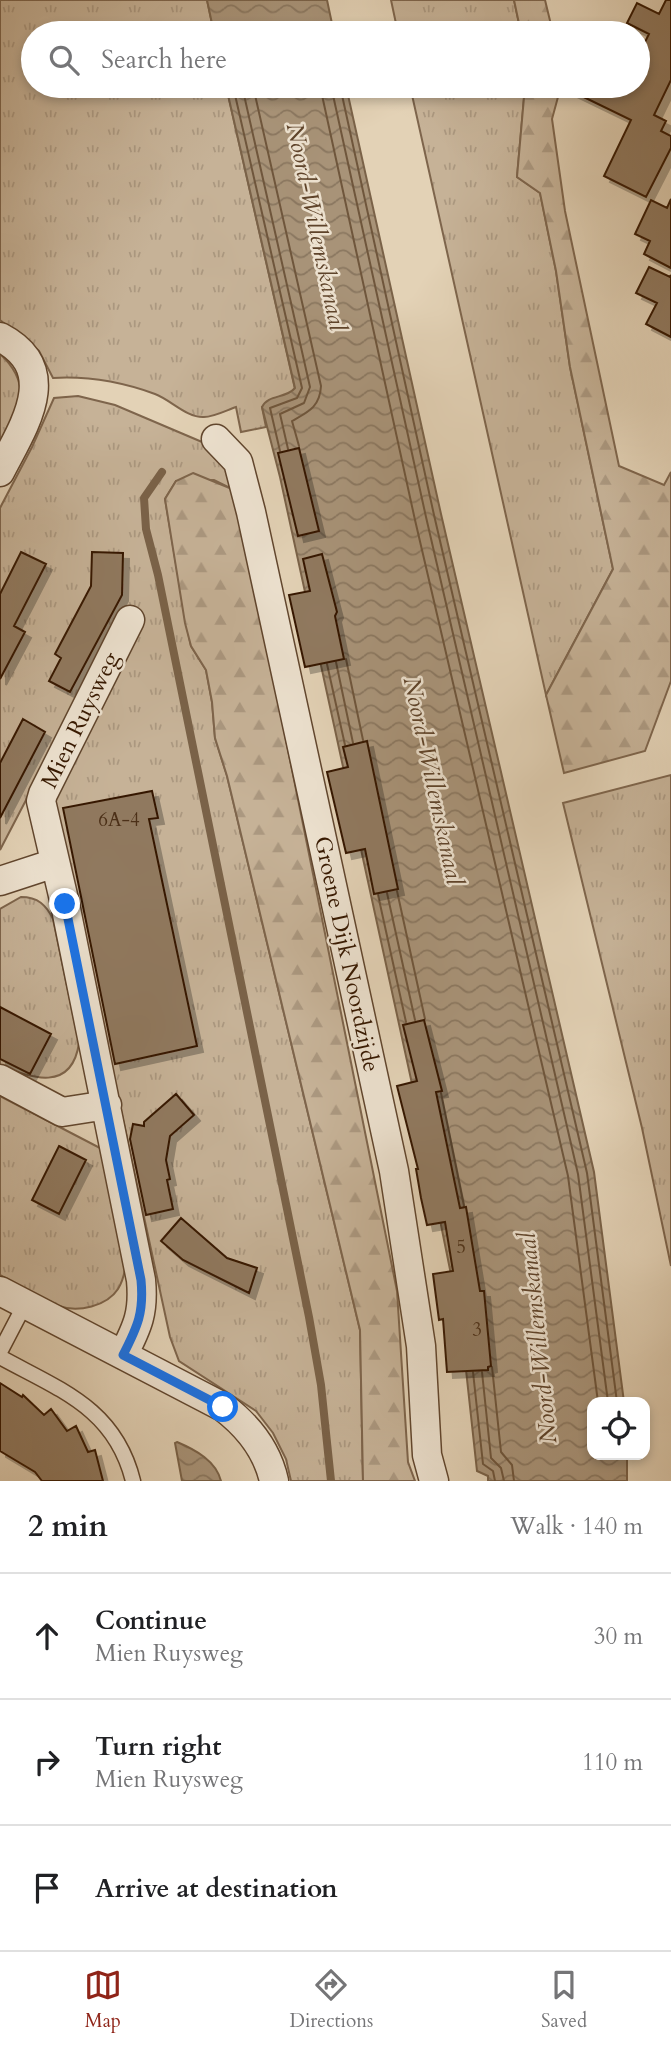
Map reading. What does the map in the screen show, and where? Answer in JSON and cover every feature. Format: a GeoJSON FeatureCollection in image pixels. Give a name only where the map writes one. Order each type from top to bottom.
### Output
{"type":"FeatureCollection","features":[{"type":"Feature","properties":{"kind":"street"},"geometry":{"type":"LineString","coordinates":[[0,337],[12,344],[32,368],[35,392],[30,415],[0,472]]}},
{"type":"Feature","properties":{"kind":"street","name":"Groene Dijk Noordzijde"},"geometry":{"type":"LineString","coordinates":[[216,439],[238,462],[251,512],[394,1171],[421,1346],[427,1455],[434,1481]]}},
{"type":"Feature","properties":{"kind":"street","name":"Mien Ruysweg"},"geometry":{"type":"LineString","coordinates":[[123,1355],[138,1326],[143,1304],[141,1280],[107,1105],[41,801],[130,620]]}},
{"type":"Feature","properties":{"kind":"street"},"geometry":{"type":"LineString","coordinates":[[0,881],[55,863]]}},
{"type":"Feature","properties":{"kind":"street"},"geometry":{"type":"LineString","coordinates":[[0,1079],[62,1112],[107,1105]]}},
{"type":"Feature","properties":{"kind":"street"},"geometry":{"type":"LineString","coordinates":[[12,1297],[223,1407],[251,1433],[266,1457],[274,1481]]}},
{"type":"Feature","properties":{"kind":"lane"},"geometry":{"type":"LineString","coordinates":[[0,1352],[12,1297]]}},
{"type":"Feature","properties":{"kind":"lane"},"geometry":{"type":"LineString","coordinates":[[0,1357],[78,1400],[104,1421],[121,1447],[133,1481]]}},
{"type":"Feature","properties":{"kind":"green space"},"geometry":{"type":"Polygon","coordinates":[[[0,0],[207,0],[211,21],[21,21],[21,98],[229,98],[295,389],[262,407],[266,427],[241,432],[236,407],[212,416],[198,417],[155,394],[130,386],[92,379],[53,378],[39,351],[0,320],[0,0]]]}},
{"type":"Feature","properties":{"kind":"green space"},"geometry":{"type":"Polygon","coordinates":[[[391,0],[514,0],[518,21],[395,21],[391,0]]]}},
{"type":"Feature","properties":{"kind":"green space"},"geometry":{"type":"Polygon","coordinates":[[[514,0],[545,0],[550,21],[518,21],[514,0]]]}},
{"type":"Feature","properties":{"kind":"green space"},"geometry":{"type":"Polygon","coordinates":[[[413,98],[524,98],[517,177],[540,193],[556,271],[570,367],[613,569],[546,695],[413,98]]]}},
{"type":"Feature","properties":{"kind":"green space"},"geometry":{"type":"Polygon","coordinates":[[[524,98],[558,98],[552,119],[565,211],[619,466],[664,485],[671,472],[671,681],[645,751],[564,773],[546,695],[613,569],[570,367],[556,271],[540,193],[517,177],[524,98]]]}},
{"type":"Feature","properties":{"kind":"green space"},"geometry":{"type":"Polygon","coordinates":[[[0,354],[17,377],[20,400],[13,423],[0,447],[0,354]]]}},
{"type":"Feature","properties":{"kind":"green space"},"geometry":{"type":"Polygon","coordinates":[[[78,396],[115,405],[202,442],[217,451],[228,468],[232,489],[214,480],[176,481],[165,499],[191,646],[206,670],[215,738],[227,776],[360,1330],[363,1481],[291,1481],[286,1459],[273,1433],[256,1411],[179,1361],[170,1337],[54,801],[124,612],[0,850],[0,508],[54,398],[78,396]]]}},
{"type":"Feature","properties":{"kind":"green space"},"geometry":{"type":"Polygon","coordinates":[[[193,473],[232,489],[280,710],[397,1291],[408,1462],[415,1481],[363,1481],[360,1330],[227,776],[215,738],[206,670],[191,646],[185,623],[165,499],[176,481],[193,473]]]}},
{"type":"Feature","properties":{"kind":"green space"},"geometry":{"type":"Polygon","coordinates":[[[671,775],[671,1266],[642,1128],[563,803],[671,775]]]}},
{"type":"Feature","properties":{"kind":"green space"},"geometry":{"type":"Polygon","coordinates":[[[21,897],[32,898],[41,903],[53,919],[79,1043],[75,1059],[68,1069],[48,1078],[24,1074],[0,1065],[0,909],[21,897]]]}},
{"type":"Feature","properties":{"kind":"green space"},"geometry":{"type":"Polygon","coordinates":[[[0,1096],[100,1148],[126,1262],[118,1289],[100,1304],[75,1309],[59,1306],[0,1275],[0,1096]]]}},
{"type":"Feature","properties":{"kind":"water"},"geometry":{"type":"Polygon","coordinates":[[[207,0],[327,0],[331,21],[211,21],[207,0]]]}},
{"type":"Feature","properties":{"kind":"water","name":"Noord-Willemskanaal"},"geometry":{"type":"Polygon","coordinates":[[[229,98],[349,98],[441,514],[594,1172],[623,1397],[587,1397],[587,1460],[627,1460],[627,1481],[488,1481],[488,1476],[477,1471],[461,1324],[419,1116],[280,477],[262,407],[268,400],[295,388],[229,98]]]}},
{"type":"Feature","properties":{"kind":"water"},"geometry":{"type":"Polygon","coordinates":[[[175,1443],[210,1462],[221,1481],[182,1481],[175,1443]]]}},
{"type":"Feature","properties":{"kind":"building"},"geometry":{"type":"Polygon","coordinates":[[[666,0],[671,0],[671,80],[654,115],[666,121],[661,131],[671,136],[671,148],[646,197],[604,176],[631,120],[586,98],[650,98],[650,21],[628,21],[637,3],[659,14],[666,0]]]}},
{"type":"Feature","properties":{"kind":"building"},"geometry":{"type":"Polygon","coordinates":[[[671,199],[671,268],[644,254],[650,241],[635,234],[651,200],[667,208],[671,199]]]}},
{"type":"Feature","properties":{"kind":"building"},"geometry":{"type":"Polygon","coordinates":[[[649,267],[670,277],[671,275],[671,337],[646,324],[657,303],[636,293],[649,267]]]}},
{"type":"Feature","properties":{"kind":"building"},"geometry":{"type":"Polygon","coordinates":[[[299,448],[319,531],[298,536],[278,453],[299,448]]]}},
{"type":"Feature","properties":{"kind":"building"},"geometry":{"type":"Polygon","coordinates":[[[21,552],[46,564],[14,626],[25,632],[0,679],[0,594],[21,552]]]}},
{"type":"Feature","properties":{"kind":"building"},"geometry":{"type":"Polygon","coordinates":[[[92,552],[123,553],[122,595],[70,692],[49,681],[61,658],[55,654],[91,586],[92,552]]]}},
{"type":"Feature","properties":{"kind":"building"},"geometry":{"type":"Polygon","coordinates":[[[322,554],[337,612],[335,616],[344,659],[305,667],[289,595],[310,591],[303,559],[322,554]]]}},
{"type":"Feature","properties":{"kind":"building"},"geometry":{"type":"Polygon","coordinates":[[[23,719],[45,732],[0,818],[0,763],[23,719]]]}},
{"type":"Feature","properties":{"kind":"building"},"geometry":{"type":"Polygon","coordinates":[[[367,741],[398,889],[374,894],[365,849],[346,853],[327,772],[348,767],[343,747],[367,741]]]}},
{"type":"Feature","properties":{"kind":"building"},"geometry":{"type":"Polygon","coordinates":[[[152,791],[158,818],[149,819],[197,1046],[115,1064],[63,808],[152,791]]]}},
{"type":"Feature","properties":{"kind":"building"},"geometry":{"type":"Polygon","coordinates":[[[0,1007],[51,1034],[30,1074],[0,1059],[0,1007]]]}},
{"type":"Feature","properties":{"kind":"building"},"geometry":{"type":"Polygon","coordinates":[[[424,1020],[442,1091],[436,1092],[460,1208],[466,1207],[480,1291],[484,1291],[491,1366],[488,1370],[447,1372],[443,1319],[439,1320],[433,1274],[453,1271],[445,1222],[427,1225],[418,1169],[397,1086],[417,1081],[403,1025],[424,1020]]]}},
{"type":"Feature","properties":{"kind":"building"},"geometry":{"type":"Polygon","coordinates":[[[176,1094],[194,1115],[170,1136],[166,1160],[173,1209],[146,1215],[130,1139],[133,1124],[144,1126],[144,1122],[176,1094]]]}},
{"type":"Feature","properties":{"kind":"building"},"geometry":{"type":"Polygon","coordinates":[[[59,1146],[86,1160],[59,1214],[32,1200],[59,1146]]]}},
{"type":"Feature","properties":{"kind":"building"},"geometry":{"type":"Polygon","coordinates":[[[181,1218],[227,1258],[257,1268],[249,1293],[183,1260],[161,1241],[181,1218]]]}},
{"type":"Feature","properties":{"kind":"building"},"geometry":{"type":"Polygon","coordinates":[[[0,1383],[22,1397],[23,1395],[44,1415],[51,1409],[67,1431],[76,1426],[88,1452],[95,1450],[103,1481],[42,1481],[35,1472],[0,1451],[0,1383]]]}},
{"type":"Feature","properties":{"kind":"waterway"},"geometry":{"type":"LineString","coordinates":[[162,472],[144,498],[146,529],[158,575],[309,1317],[321,1385],[331,1481]]}},
{"type":"Feature","properties":{"kind":"route"},"geometry":{"type":"LineString","coordinates":[[65,904],[141,1280],[143,1304],[138,1326],[123,1355],[223,1407]]}}]}
